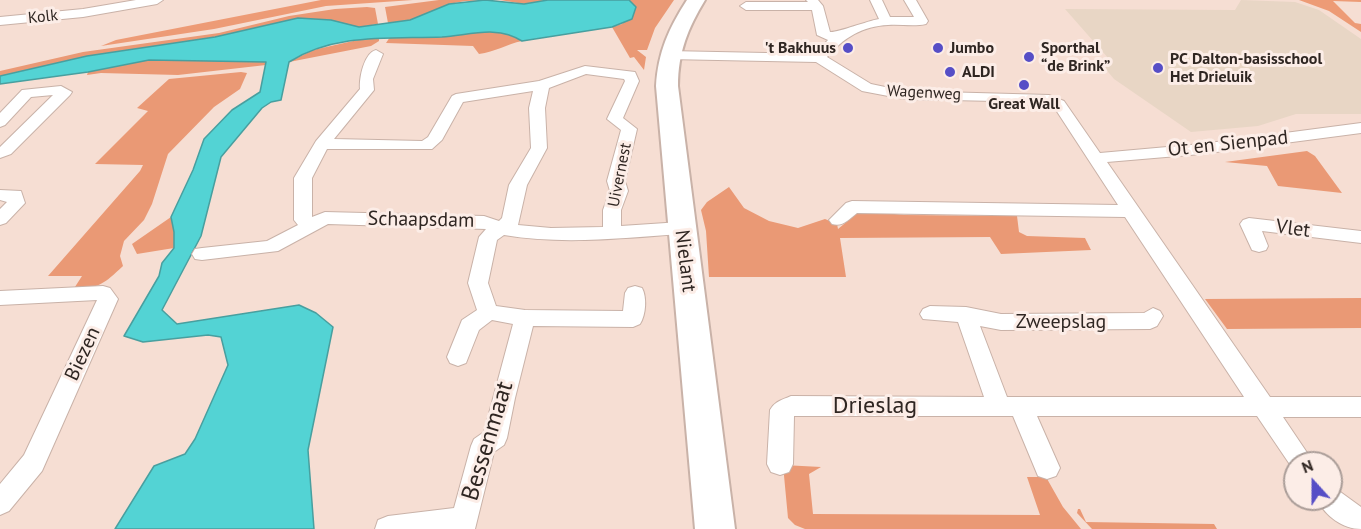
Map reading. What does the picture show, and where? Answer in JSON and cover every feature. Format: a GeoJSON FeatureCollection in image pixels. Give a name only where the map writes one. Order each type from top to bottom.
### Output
{"type":"FeatureCollection","features":[{"type":"Feature","properties":{"kind":"street","name":"Kolk"},"geometry":{"type":"LineString","coordinates":[[0,21],[83,13],[157,0]]}},
{"type":"Feature","properties":{"kind":"street","name":"Nielant"},"geometry":{"type":"LineString","coordinates":[[696,0],[675,33],[668,55],[667,86],[715,529]]}},
{"type":"Feature","properties":{"kind":"street"},"geometry":{"type":"LineString","coordinates":[[876,0],[886,21]]}},
{"type":"Feature","properties":{"kind":"street"},"geometry":{"type":"LineString","coordinates":[[668,55],[819,58],[836,37],[856,27],[886,21],[922,21],[910,0]]}},
{"type":"Feature","properties":{"kind":"street"},"geometry":{"type":"LineString","coordinates":[[746,6],[814,3],[824,35],[836,37]]}},
{"type":"Feature","properties":{"kind":"street"},"geometry":{"type":"LineString","coordinates":[[310,226],[303,220],[303,178],[322,144],[367,90],[366,79],[376,54]]}},
{"type":"Feature","properties":{"kind":"street","name":"Wagenweg"},"geometry":{"type":"LineString","coordinates":[[819,58],[848,78],[867,88],[884,93],[1021,96],[1059,104],[1293,451]]}},
{"type":"Feature","properties":{"kind":"street","name":"Uivernest"},"geometry":{"type":"LineString","coordinates":[[322,144],[426,146],[434,140],[457,99],[542,85],[585,70],[630,75],[632,81],[615,119],[629,129],[616,180],[619,191],[612,210],[612,231]]}},
{"type":"Feature","properties":{"kind":"street"},"geometry":{"type":"LineString","coordinates":[[488,312],[478,283],[488,237],[511,221],[518,185],[539,148],[537,108],[542,85]]}},
{"type":"Feature","properties":{"kind":"street"},"geometry":{"type":"LineString","coordinates":[[0,122],[27,93],[60,90],[65,92],[5,151],[0,153]]}},
{"type":"Feature","properties":{"kind":"street","name":"Ot en Sienpad"},"geometry":{"type":"LineString","coordinates":[[1095,158],[1201,149],[1361,128]]}},
{"type":"Feature","properties":{"kind":"street"},"geometry":{"type":"LineString","coordinates":[[0,195],[15,195],[16,203],[0,219]]}},
{"type":"Feature","properties":{"kind":"street"},"geometry":{"type":"LineString","coordinates":[[837,220],[852,207],[1131,211]]}},
{"type":"Feature","properties":{"kind":"street","name":"Schaapsdam"},"geometry":{"type":"LineString","coordinates":[[202,254],[271,247],[325,218],[484,222],[497,229],[564,234],[681,228]]}},
{"type":"Feature","properties":{"kind":"street","name":"Vlet"},"geometry":{"type":"LineString","coordinates":[[1259,246],[1249,224],[1361,237]]}},
{"type":"Feature","properties":{"kind":"street","name":"Biezen"},"geometry":{"type":"LineString","coordinates":[[0,298],[103,293],[108,299],[33,463],[0,503]]}},
{"type":"Feature","properties":{"kind":"street"},"geometry":{"type":"LineString","coordinates":[[458,357],[470,327],[488,312],[525,318],[633,319],[635,293]]}},
{"type":"Feature","properties":{"kind":"street","name":"Zweepslag"},"geometry":{"type":"LineString","coordinates":[[930,314],[966,315],[1001,322],[1150,321],[1153,316]]}},
{"type":"Feature","properties":{"kind":"street"},"geometry":{"type":"LineString","coordinates":[[966,315],[1010,406],[1047,468]]}},
{"type":"Feature","properties":{"kind":"street","name":"Bessenmaat"},"geometry":{"type":"LineString","coordinates":[[463,524],[483,446],[495,438],[502,398],[525,318]]}},
{"type":"Feature","properties":{"kind":"street","name":"Drieslag"},"geometry":{"type":"LineString","coordinates":[[780,464],[782,410],[791,406],[1361,407]]}},
{"type":"Feature","properties":{"kind":"street"},"geometry":{"type":"LineString","coordinates":[[1343,510],[1361,521]]}},
{"type":"Feature","properties":{"kind":"street"},"geometry":{"type":"LineString","coordinates":[[388,529],[463,524]]}},
{"type":"Feature","properties":{"kind":"shaded area"},"geometry":{"type":"Polygon","coordinates":[[[321,0],[413,0],[326,6],[214,29],[101,46],[116,40],[321,0]]]}},
{"type":"Feature","properties":{"kind":"shaded area"},"geometry":{"type":"Polygon","coordinates":[[[439,0],[500,0],[449,4],[410,20],[388,23],[385,7],[439,0]]]}},
{"type":"Feature","properties":{"kind":"shaded area"},"geometry":{"type":"Polygon","coordinates":[[[500,0],[548,0],[524,4],[500,0]]]}},
{"type":"Feature","properties":{"kind":"shaded area"},"geometry":{"type":"Polygon","coordinates":[[[629,0],[674,0],[655,28],[647,50],[637,50],[646,57],[644,70],[634,57],[630,58],[612,27],[622,24],[635,7],[629,0]]]}},
{"type":"Feature","properties":{"kind":"shaded area"},"geometry":{"type":"Polygon","coordinates":[[[1241,0],[1295,2],[1319,10],[1361,39],[1361,114],[1296,114],[1258,126],[1191,132],[1114,79],[1098,60],[1109,59],[1065,9],[1235,10],[1241,0]]]}},
{"type":"Feature","properties":{"kind":"shaded area"},"geometry":{"type":"Polygon","coordinates":[[[1299,0],[1361,0],[1361,2],[1333,1],[1355,23],[1361,24],[1361,32],[1329,11],[1299,0]]]}},
{"type":"Feature","properties":{"kind":"shaded area"},"geometry":{"type":"Polygon","coordinates":[[[375,8],[378,24],[359,27],[330,20],[298,18],[216,37],[87,56],[0,76],[0,71],[83,52],[219,33],[289,16],[375,8]]]}},
{"type":"Feature","properties":{"kind":"shaded area"},"geometry":{"type":"Polygon","coordinates":[[[497,31],[511,33],[522,41],[479,54],[473,46],[386,43],[390,37],[497,31]]]}},
{"type":"Feature","properties":{"kind":"shaded area"},"geometry":{"type":"Polygon","coordinates":[[[379,37],[379,41],[371,46],[289,62],[313,50],[379,37]]]}},
{"type":"Feature","properties":{"kind":"shaded area"},"geometry":{"type":"Polygon","coordinates":[[[149,60],[263,61],[266,65],[178,75],[101,73],[87,75],[88,72],[149,60]]]}},
{"type":"Feature","properties":{"kind":"shaded area"},"geometry":{"type":"Polygon","coordinates":[[[247,73],[240,89],[214,107],[168,154],[152,204],[144,220],[124,241],[120,256],[123,266],[101,284],[82,289],[73,290],[82,276],[48,276],[140,171],[143,165],[95,164],[148,111],[137,108],[169,79],[247,73]]]}},
{"type":"Feature","properties":{"kind":"shaded area"},"geometry":{"type":"Polygon","coordinates":[[[1307,151],[1315,156],[1342,193],[1278,186],[1267,166],[1225,162],[1307,151]]]}},
{"type":"Feature","properties":{"kind":"shaded area"},"geometry":{"type":"Polygon","coordinates":[[[729,187],[744,208],[769,221],[798,228],[825,219],[837,224],[838,229],[856,214],[874,212],[904,215],[1017,216],[1019,232],[1027,236],[1085,238],[1091,250],[1001,254],[990,237],[840,238],[846,277],[709,277],[706,231],[701,210],[707,202],[729,187]]]}},
{"type":"Feature","properties":{"kind":"shaded area"},"geometry":{"type":"Polygon","coordinates":[[[171,217],[174,248],[137,254],[132,244],[171,217]]]}},
{"type":"Feature","properties":{"kind":"shaded area"},"geometry":{"type":"Polygon","coordinates":[[[1361,298],[1361,328],[1227,329],[1205,299],[1361,298]]]}},
{"type":"Feature","properties":{"kind":"shaded area"},"geometry":{"type":"Polygon","coordinates":[[[783,465],[821,467],[809,474],[813,514],[1040,515],[1027,477],[1046,477],[1063,507],[1081,529],[805,529],[795,525],[788,518],[783,465]]]}},
{"type":"Feature","properties":{"kind":"shaded area"},"geometry":{"type":"Polygon","coordinates":[[[1078,509],[1086,522],[1214,524],[1217,529],[1092,529],[1077,513],[1078,509]]]}},
{"type":"Feature","properties":{"kind":"water"},"geometry":{"type":"Polygon","coordinates":[[[485,0],[524,4],[548,0],[629,0],[636,7],[632,19],[612,27],[522,41],[513,36],[493,32],[442,37],[363,39],[325,46],[289,62],[281,100],[271,102],[262,108],[221,157],[201,236],[162,310],[177,324],[299,305],[316,313],[333,327],[308,450],[314,529],[115,529],[154,466],[185,454],[195,439],[228,365],[221,337],[208,335],[143,342],[124,336],[159,276],[162,263],[174,248],[171,217],[193,170],[204,139],[232,110],[260,92],[266,62],[149,60],[88,72],[0,84],[0,76],[87,56],[215,37],[298,18],[331,20],[359,27],[410,20],[449,4],[485,0]]]}},
{"type":"Feature","properties":{"kind":"place","name":"'t Bakhuus"},"geometry":{"type":"Point","coordinates":[848,48]}},
{"type":"Feature","properties":{"kind":"place","name":"Jumbo"},"geometry":{"type":"Point","coordinates":[938,48]}},
{"type":"Feature","properties":{"kind":"place","name":"Sporthal “de Brink”"},"geometry":{"type":"Point","coordinates":[1029,57]}},
{"type":"Feature","properties":{"kind":"place","name":"PC Dalton-basisschool Het Drieluik"},"geometry":{"type":"Point","coordinates":[1158,68]}},
{"type":"Feature","properties":{"kind":"place","name":"ALDI"},"geometry":{"type":"Point","coordinates":[950,72]}},
{"type":"Feature","properties":{"kind":"place","name":"Great Wall"},"geometry":{"type":"Point","coordinates":[1024,85]}}]}
